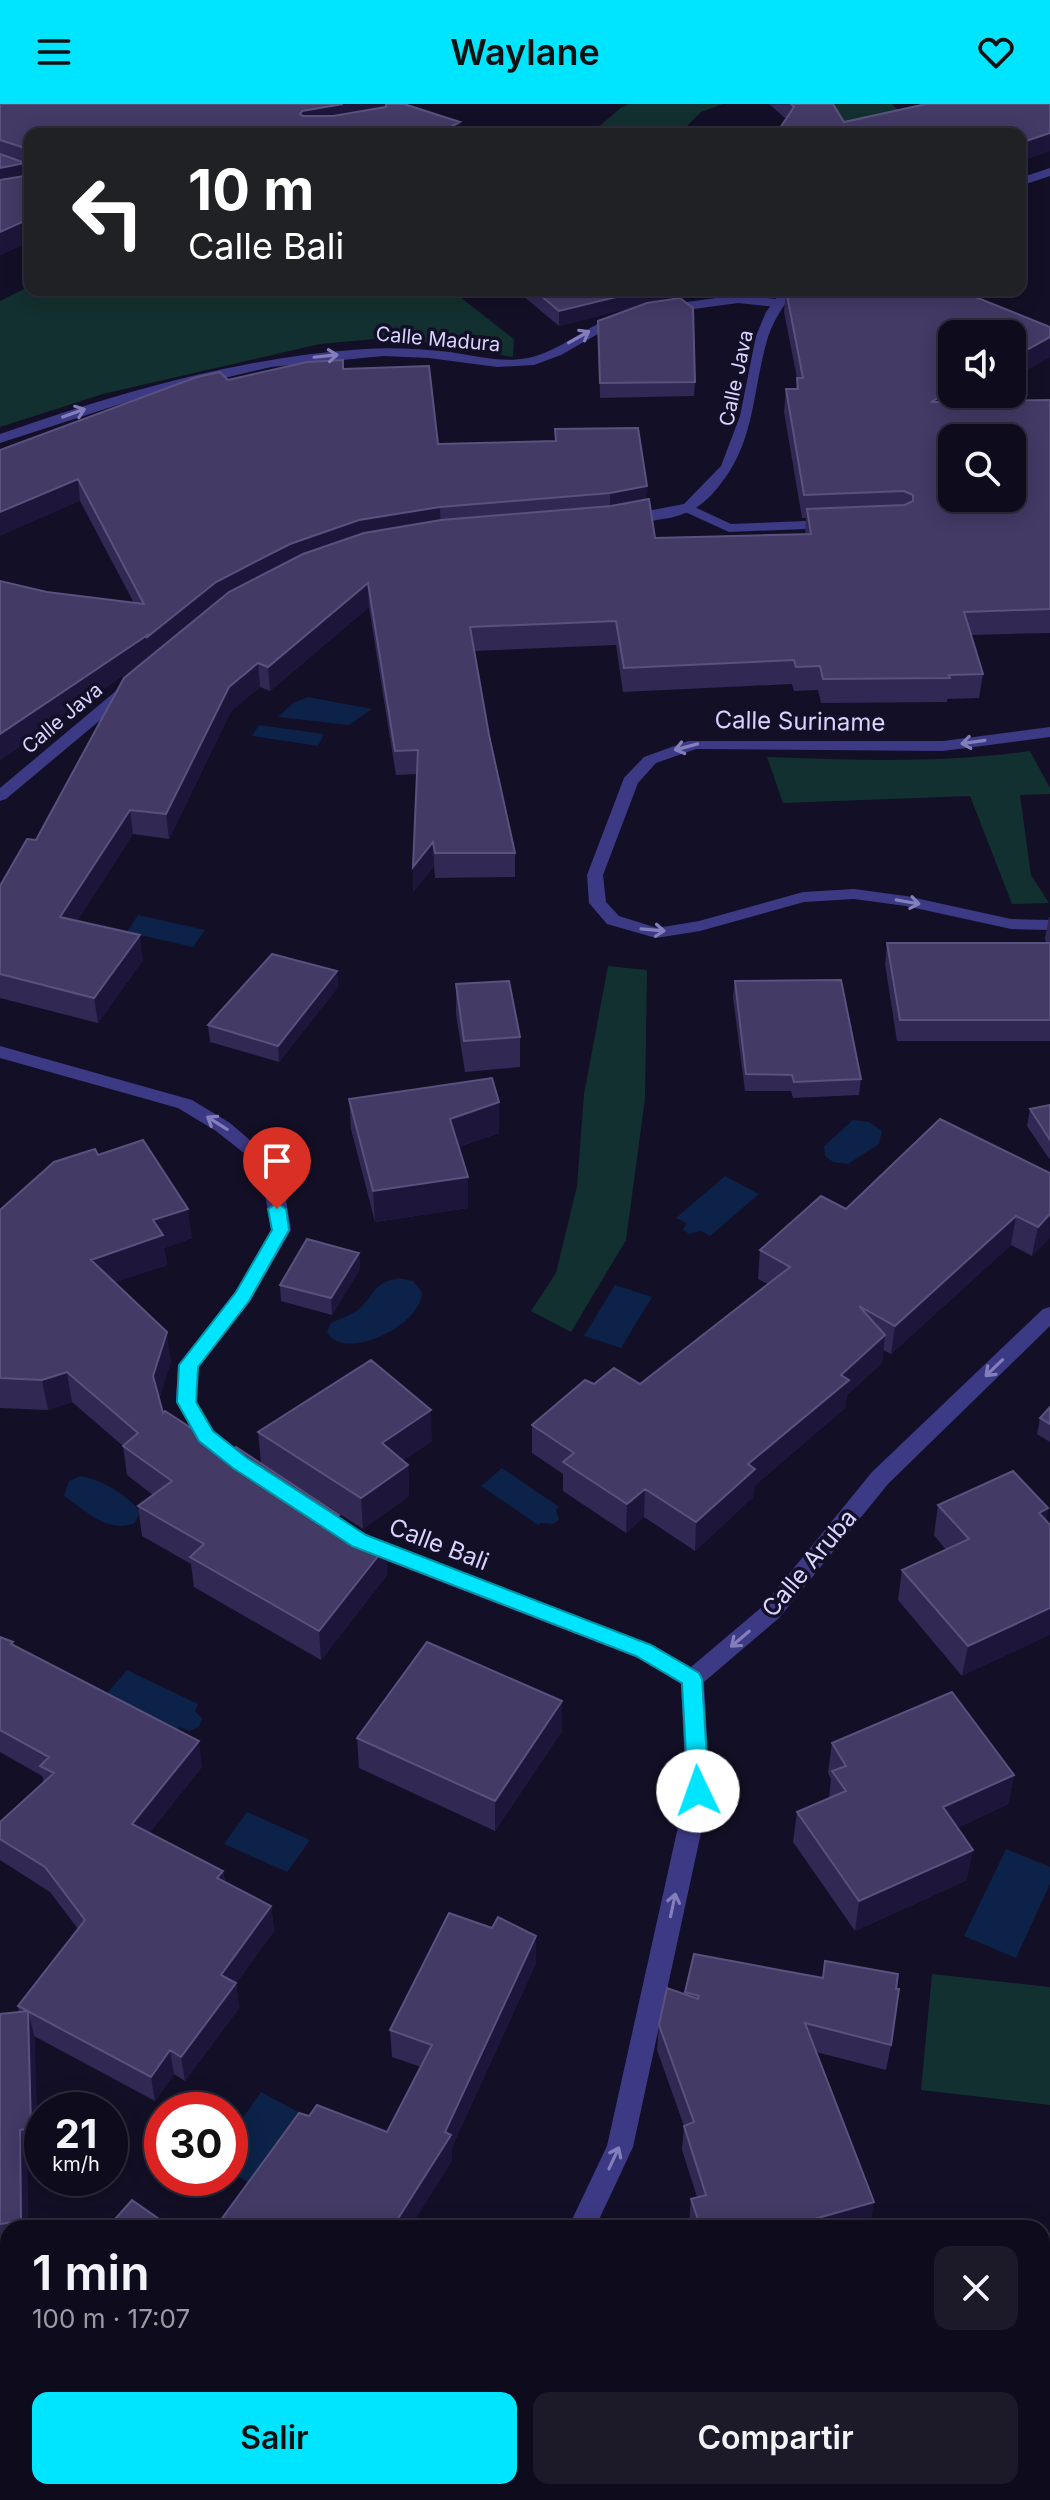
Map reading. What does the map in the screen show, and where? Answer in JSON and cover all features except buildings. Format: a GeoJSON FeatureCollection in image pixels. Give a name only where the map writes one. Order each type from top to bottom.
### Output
{"type":"FeatureCollection","features":[{"type":"Feature","properties":{"kind":"street"},"geometry":{"type":"LineString","coordinates":[[1026,180],[1050,172]]}},
{"type":"Feature","properties":{"kind":"street","name":"Calle Java"},"geometry":{"type":"LineString","coordinates":[[688,508],[726,473],[743,439],[759,348],[776,303],[783,296]]}},
{"type":"Feature","properties":{"kind":"street"},"geometry":{"type":"LineString","coordinates":[[655,310],[738,299],[776,303]]}},
{"type":"Feature","properties":{"kind":"street","name":"Calle Madura"},"geometry":{"type":"LineString","coordinates":[[0,439],[187,379],[272,362],[394,351],[491,364],[537,360],[604,323],[629,317]]}},
{"type":"Feature","properties":{"kind":"street"},"geometry":{"type":"LineString","coordinates":[[610,522],[688,508],[729,528],[839,524]]}},
{"type":"Feature","properties":{"kind":"street","name":"Calle Java"},"geometry":{"type":"LineString","coordinates":[[0,796],[146,674]]}},
{"type":"Feature","properties":{"kind":"street","name":"Calle Suriname"},"geometry":{"type":"LineString","coordinates":[[1050,732],[943,746],[694,744],[650,760],[630,781],[595,875],[598,903],[613,920],[656,933],[700,926],[803,897],[854,894],[906,901],[1011,924],[1050,925]]}},
{"type":"Feature","properties":{"kind":"street"},"geometry":{"type":"LineString","coordinates":[[0,1052],[185,1104],[223,1127],[256,1153],[274,1187],[281,1230],[243,1296],[188,1365],[186,1402],[206,1436],[253,1472]]}},
{"type":"Feature","properties":{"kind":"street","name":"Calle Aruba"},"geometry":{"type":"LineString","coordinates":[[692,1679],[771,1612],[880,1478],[1050,1314]]}},
{"type":"Feature","properties":{"kind":"street","name":"Calle Bali"},"geometry":{"type":"LineString","coordinates":[[345,1532],[359,1541],[644,1651],[692,1679]]}},
{"type":"Feature","properties":{"kind":"street"},"geometry":{"type":"LineString","coordinates":[[585,2220],[620,2147],[698,1791],[692,1679]]}},
{"type":"Feature","properties":{"kind":"green space"},"geometry":{"type":"Polygon","coordinates":[[[629,104],[723,104],[701,112],[685,128],[597,128],[629,104]]]}},
{"type":"Feature","properties":{"kind":"green space"},"geometry":{"type":"Polygon","coordinates":[[[770,104],[892,104],[910,122],[897,128],[861,128],[770,104]]]}},
{"type":"Feature","properties":{"kind":"green space"},"geometry":{"type":"Polygon","coordinates":[[[24,289],[24,296],[459,296],[514,339],[513,357],[397,337],[320,344],[103,394],[0,427],[0,301],[24,289]]]}},
{"type":"Feature","properties":{"kind":"green space"},"geometry":{"type":"Polygon","coordinates":[[[1030,751],[1050,788],[1050,794],[1020,795],[1031,875],[1049,903],[1012,904],[970,796],[783,803],[767,757],[931,759],[1030,751]]]}},
{"type":"Feature","properties":{"kind":"green space"},"geometry":{"type":"Polygon","coordinates":[[[608,966],[647,970],[645,1099],[626,1240],[571,1332],[531,1311],[556,1273],[577,1186],[584,1094],[608,966]]]}},
{"type":"Feature","properties":{"kind":"green space"},"geometry":{"type":"Polygon","coordinates":[[[932,1974],[1050,1987],[1050,2105],[921,2090],[932,1974]]]}},
{"type":"Feature","properties":{"kind":"water"},"geometry":{"type":"Polygon","coordinates":[[[308,697],[372,709],[349,725],[278,717],[293,703],[308,697]]]}},
{"type":"Feature","properties":{"kind":"water"},"geometry":{"type":"Polygon","coordinates":[[[259,725],[324,734],[318,746],[252,736],[259,725]]]}},
{"type":"Feature","properties":{"kind":"water"},"geometry":{"type":"Polygon","coordinates":[[[138,915],[205,930],[193,947],[127,932],[138,915]]]}},
{"type":"Feature","properties":{"kind":"water"},"geometry":{"type":"Polygon","coordinates":[[[853,1120],[869,1122],[882,1131],[879,1144],[848,1164],[833,1162],[825,1156],[824,1146],[853,1120]]]}},
{"type":"Feature","properties":{"kind":"water"},"geometry":{"type":"Polygon","coordinates":[[[725,1176],[759,1194],[710,1236],[701,1231],[689,1234],[683,1230],[686,1223],[676,1218],[725,1176]]]}},
{"type":"Feature","properties":{"kind":"water"},"geometry":{"type":"Polygon","coordinates":[[[399,1278],[413,1281],[422,1292],[419,1305],[396,1328],[364,1342],[349,1344],[336,1341],[327,1332],[331,1323],[357,1310],[379,1286],[399,1278]]]}},
{"type":"Feature","properties":{"kind":"water"},"geometry":{"type":"Polygon","coordinates":[[[615,1285],[652,1297],[621,1348],[584,1336],[615,1285]]]}},
{"type":"Feature","properties":{"kind":"water"},"geometry":{"type":"Polygon","coordinates":[[[502,1468],[559,1507],[556,1510],[559,1520],[553,1524],[538,1525],[481,1486],[502,1468]]]}},
{"type":"Feature","properties":{"kind":"water"},"geometry":{"type":"Polygon","coordinates":[[[80,1476],[105,1484],[129,1500],[140,1512],[135,1523],[116,1526],[106,1523],[64,1496],[69,1481],[80,1476]]]}},
{"type":"Feature","properties":{"kind":"water"},"geometry":{"type":"Polygon","coordinates":[[[127,1670],[198,1704],[195,1711],[202,1718],[199,1727],[189,1731],[180,1727],[176,1733],[103,1698],[127,1670]]]}},
{"type":"Feature","properties":{"kind":"water"},"geometry":{"type":"Polygon","coordinates":[[[247,1812],[310,1840],[287,1872],[224,1844],[247,1812]]]}},
{"type":"Feature","properties":{"kind":"water"},"geometry":{"type":"Polygon","coordinates":[[[1006,1849],[1050,1867],[1050,1884],[1016,1958],[964,1936],[1006,1849]]]}},
{"type":"Feature","properties":{"kind":"water"},"geometry":{"type":"Polygon","coordinates":[[[261,2092],[298,2112],[248,2182],[248,2110],[261,2092]]]}},
{"type":"Feature","properties":{"kind":"route"},"geometry":{"type":"LineString","coordinates":[[277,1209],[281,1230],[243,1296],[188,1365],[186,1402],[206,1436],[240,1463],[359,1541],[644,1651],[692,1679],[698,1791]]}}]}
